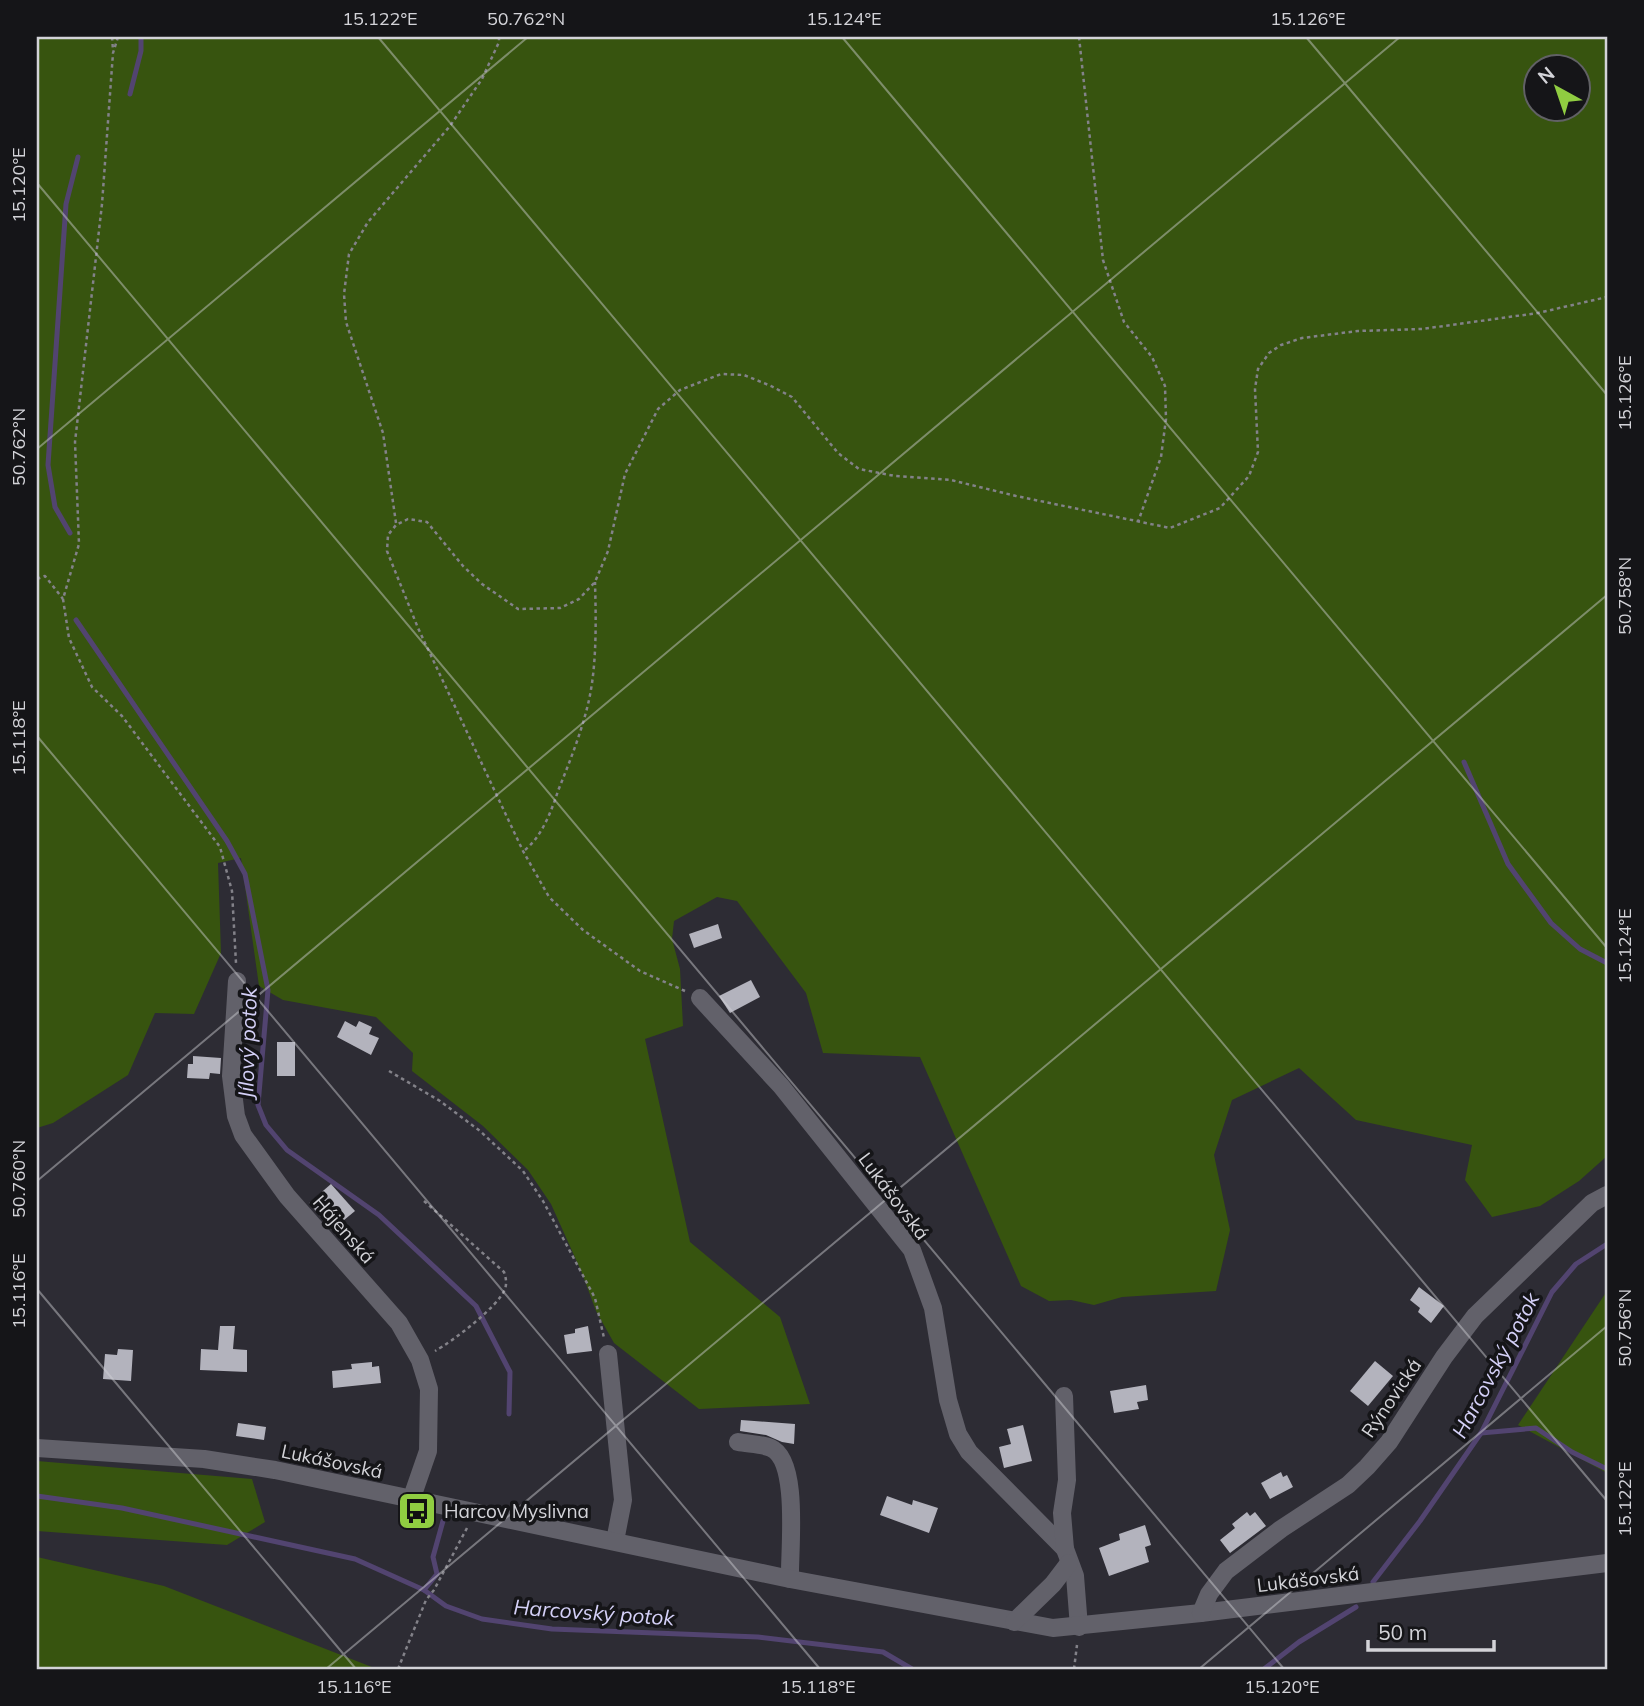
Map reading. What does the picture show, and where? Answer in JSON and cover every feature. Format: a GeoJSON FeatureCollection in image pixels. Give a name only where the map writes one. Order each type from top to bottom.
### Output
{"type":"FeatureCollection","features":[{"type":"Feature","properties":{"kind":"street","name":"Hájenská"},"geometry":{"type":"LineString","coordinates":[[237,981],[231,1076],[236,1116],[243,1135],[287,1196],[399,1323],[420,1360],[429,1390],[428,1451],[411,1500]]}},
{"type":"Feature","properties":{"kind":"street","name":"Lukášovská"},"geometry":{"type":"LineString","coordinates":[[701,998],[781,1086],[912,1251],[933,1308],[948,1400],[958,1434],[969,1452],[1067,1556]]}},
{"type":"Feature","properties":{"kind":"street","name":"Rýnovická"},"geometry":{"type":"LineString","coordinates":[[1201,1613],[1209,1594],[1226,1571],[1281,1529],[1348,1485],[1367,1467],[1389,1442],[1444,1357],[1475,1316],[1591,1203],[1607,1195]]}},
{"type":"Feature","properties":{"kind":"street"},"geometry":{"type":"LineString","coordinates":[[608,1354],[623,1500],[615,1541]]}},
{"type":"Feature","properties":{"kind":"street"},"geometry":{"type":"LineString","coordinates":[[1064,1396],[1068,1480],[1062,1513],[1067,1556],[1075,1576],[1079,1627]]}},
{"type":"Feature","properties":{"kind":"street"},"geometry":{"type":"LineString","coordinates":[[738,1442],[772,1448],[788,1475],[791,1500],[790,1579]]}},
{"type":"Feature","properties":{"kind":"street","name":"Lukášovská"},"geometry":{"type":"LineString","coordinates":[[37,1448],[204,1459],[275,1470],[790,1579],[1053,1628],[1201,1613],[1607,1563]]}},
{"type":"Feature","properties":{"kind":"street"},"geometry":{"type":"LineString","coordinates":[[1013,1622],[1054,1584],[1067,1556]]}},
{"type":"Feature","properties":{"kind":"path"},"geometry":{"type":"LineString","coordinates":[[112,37],[102,204],[75,442],[79,544],[63,599],[69,638],[92,687],[122,716],[220,847],[232,891],[237,981]]}},
{"type":"Feature","properties":{"kind":"path"},"geometry":{"type":"LineString","coordinates":[[113,53],[118,37]]}},
{"type":"Feature","properties":{"kind":"path"},"geometry":{"type":"LineString","coordinates":[[396,524],[383,433],[346,322],[345,294],[349,254],[368,222],[450,127],[482,79],[499,37]]}},
{"type":"Feature","properties":{"kind":"path"},"geometry":{"type":"LineString","coordinates":[[1079,37],[1103,260],[1124,323],[1152,357],[1165,386],[1166,419],[1161,457],[1138,522]]}},
{"type":"Feature","properties":{"kind":"path"},"geometry":{"type":"LineString","coordinates":[[701,998],[640,971],[583,930],[549,897],[523,851],[418,628],[387,551],[387,536],[396,524],[408,519],[427,522],[463,566],[482,584],[518,609],[560,608],[579,599],[595,582],[608,551],[625,474],[658,409],[680,390],[721,373],[744,375],[792,397],[838,453],[859,469],[895,476],[951,480],[1170,528],[1220,508],[1237,492],[1248,476],[1258,452],[1255,388],[1258,369],[1269,353],[1281,345],[1303,338],[1358,331],[1422,329],[1538,313],[1607,298]]}},
{"type":"Feature","properties":{"kind":"path"},"geometry":{"type":"LineString","coordinates":[[37,579],[45,576],[63,599]]}},
{"type":"Feature","properties":{"kind":"path"},"geometry":{"type":"LineString","coordinates":[[523,851],[534,843],[551,810],[590,698],[596,627],[595,582]]}},
{"type":"Feature","properties":{"kind":"path"},"geometry":{"type":"LineString","coordinates":[[390,1071],[440,1101],[480,1131],[523,1171],[543,1201],[595,1298],[608,1354]]}},
{"type":"Feature","properties":{"kind":"path"},"geometry":{"type":"LineString","coordinates":[[420,1360],[447,1344],[482,1317],[505,1290],[506,1282],[505,1272],[424,1201]]}},
{"type":"Feature","properties":{"kind":"path"},"geometry":{"type":"LineString","coordinates":[[398,1669],[426,1600],[467,1531],[454,1508]]}},
{"type":"Feature","properties":{"kind":"path"},"geometry":{"type":"LineString","coordinates":[[1074,1669],[1079,1627]]}},
{"type":"Feature","properties":{"kind":"green space"},"geometry":{"type":"Polygon","coordinates":[[[37,37],[1607,37],[1607,1156],[1579,1181],[1540,1206],[1492,1217],[1465,1180],[1472,1145],[1356,1120],[1299,1068],[1232,1100],[1214,1155],[1230,1230],[1216,1291],[1122,1297],[1094,1305],[1071,1300],[1049,1301],[1021,1286],[920,1057],[823,1053],[806,993],[737,901],[717,897],[674,921],[672,939],[680,969],[683,1026],[645,1039],[690,1242],[780,1317],[810,1404],[699,1409],[614,1343],[596,1311],[551,1204],[528,1170],[483,1126],[412,1071],[413,1053],[376,1017],[283,1000],[259,986],[241,858],[218,863],[221,953],[194,1014],[155,1013],[128,1075],[53,1123],[37,1128],[37,37]]]}},
{"type":"Feature","properties":{"kind":"green space"},"geometry":{"type":"Polygon","coordinates":[[[1607,1291],[1607,1473],[1518,1425],[1607,1291]]]}},
{"type":"Feature","properties":{"kind":"green space"},"geometry":{"type":"Polygon","coordinates":[[[37,1461],[252,1479],[265,1522],[227,1545],[37,1531],[37,1461]]]}},
{"type":"Feature","properties":{"kind":"green space"},"geometry":{"type":"Polygon","coordinates":[[[37,1557],[164,1586],[377,1669],[37,1669],[37,1557]]]}},
{"type":"Feature","properties":{"kind":"building"},"geometry":{"type":"Polygon","coordinates":[[[718,924],[722,938],[694,948],[689,934],[718,924]]]}},
{"type":"Feature","properties":{"kind":"building"},"geometry":{"type":"Polygon","coordinates":[[[751,980],[760,997],[730,1013],[719,996],[751,980]]]}},
{"type":"Feature","properties":{"kind":"building"},"geometry":{"type":"Polygon","coordinates":[[[345,1021],[356,1027],[359,1021],[372,1027],[369,1034],[379,1038],[371,1055],[337,1037],[345,1021]]]}},
{"type":"Feature","properties":{"kind":"building"},"geometry":{"type":"Polygon","coordinates":[[[277,1042],[295,1042],[295,1076],[277,1076],[277,1042]]]}},
{"type":"Feature","properties":{"kind":"building"},"geometry":{"type":"Polygon","coordinates":[[[193,1056],[221,1058],[220,1074],[210,1073],[209,1079],[187,1078],[188,1064],[193,1064],[193,1056]]]}},
{"type":"Feature","properties":{"kind":"building"},"geometry":{"type":"Polygon","coordinates":[[[331,1184],[355,1211],[332,1230],[309,1203],[331,1184]]]}},
{"type":"Feature","properties":{"kind":"building"},"geometry":{"type":"Polygon","coordinates":[[[1419,1287],[1444,1306],[1431,1323],[1418,1312],[1420,1308],[1410,1300],[1419,1287]]]}},
{"type":"Feature","properties":{"kind":"building"},"geometry":{"type":"Polygon","coordinates":[[[220,1326],[235,1326],[233,1349],[247,1350],[247,1372],[200,1370],[201,1349],[218,1350],[220,1326]]]}},
{"type":"Feature","properties":{"kind":"building"},"geometry":{"type":"Polygon","coordinates":[[[588,1326],[592,1351],[567,1354],[564,1335],[588,1326]]]}},
{"type":"Feature","properties":{"kind":"building"},"geometry":{"type":"Polygon","coordinates":[[[118,1349],[133,1350],[131,1381],[103,1379],[105,1354],[117,1355],[118,1349]]]}},
{"type":"Feature","properties":{"kind":"building"},"geometry":{"type":"Polygon","coordinates":[[[1375,1361],[1393,1376],[1368,1406],[1350,1391],[1375,1361]]]}},
{"type":"Feature","properties":{"kind":"building"},"geometry":{"type":"Polygon","coordinates":[[[372,1362],[372,1367],[379,1366],[381,1383],[333,1388],[332,1371],[352,1369],[351,1364],[372,1362]]]}},
{"type":"Feature","properties":{"kind":"building"},"geometry":{"type":"Polygon","coordinates":[[[1146,1385],[1148,1400],[1137,1402],[1139,1409],[1114,1413],[1110,1391],[1146,1385]]]}},
{"type":"Feature","properties":{"kind":"building"},"geometry":{"type":"Polygon","coordinates":[[[741,1420],[795,1424],[794,1444],[766,1435],[740,1431],[741,1420]]]}},
{"type":"Feature","properties":{"kind":"building"},"geometry":{"type":"Polygon","coordinates":[[[238,1423],[266,1427],[264,1440],[236,1436],[238,1423]]]}},
{"type":"Feature","properties":{"kind":"building"},"geometry":{"type":"Polygon","coordinates":[[[1023,1425],[1032,1461],[1004,1468],[999,1447],[1011,1444],[1007,1429],[1023,1425]]]}},
{"type":"Feature","properties":{"kind":"building"},"geometry":{"type":"Polygon","coordinates":[[[1281,1472],[1283,1477],[1287,1475],[1293,1487],[1270,1499],[1261,1483],[1281,1472]]]}},
{"type":"Feature","properties":{"kind":"building"},"geometry":{"type":"Polygon","coordinates":[[[887,1496],[912,1505],[913,1500],[938,1508],[929,1533],[880,1515],[887,1496]]]}},
{"type":"Feature","properties":{"kind":"building"},"geometry":{"type":"Polygon","coordinates":[[[1247,1512],[1250,1516],[1255,1512],[1266,1526],[1230,1553],[1220,1540],[1235,1528],[1232,1524],[1247,1512]]]}},
{"type":"Feature","properties":{"kind":"building"},"geometry":{"type":"Polygon","coordinates":[[[1145,1525],[1151,1545],[1145,1547],[1149,1562],[1109,1576],[1099,1548],[1120,1540],[1119,1534],[1145,1525]]]}},
{"type":"Feature","properties":{"kind":"waterway","name":"Jílový potok"},"geometry":{"type":"LineString","coordinates":[[130,94],[141,51],[141,37]]}},
{"type":"Feature","properties":{"kind":"waterway","name":"Jílový potok"},"geometry":{"type":"LineString","coordinates":[[70,533],[55,507],[48,465],[66,204],[78,157]]}},
{"type":"Feature","properties":{"kind":"waterway","name":"Jílový potok"},"geometry":{"type":"LineString","coordinates":[[76,620],[227,841],[245,874],[268,990],[258,1105],[266,1125],[287,1150],[379,1215],[476,1306],[510,1372],[509,1414]]}},
{"type":"Feature","properties":{"kind":"waterway"},"geometry":{"type":"LineString","coordinates":[[1464,762],[1508,864],[1551,923],[1580,949],[1607,963]]}},
{"type":"Feature","properties":{"kind":"waterway","name":"Harcovský potok"},"geometry":{"type":"LineString","coordinates":[[1373,1582],[1420,1521],[1481,1433],[1552,1292],[1576,1264],[1607,1244]]}},
{"type":"Feature","properties":{"kind":"waterway"},"geometry":{"type":"LineString","coordinates":[[1481,1433],[1536,1428],[1572,1452],[1607,1469]]}},
{"type":"Feature","properties":{"kind":"waterway","name":"Harcovský potok"},"geometry":{"type":"LineString","coordinates":[[37,1496],[122,1508],[355,1559],[424,1590],[446,1606],[482,1619],[552,1629],[758,1637],[883,1652],[912,1669]]}},
{"type":"Feature","properties":{"kind":"waterway","name":"Jílový potok"},"geometry":{"type":"LineString","coordinates":[[424,1590],[437,1574],[433,1557],[443,1521]]}},
{"type":"Feature","properties":{"kind":"waterway","name":"Harcovský potok"},"geometry":{"type":"LineString","coordinates":[[1264,1669],[1299,1642],[1356,1607]]}},
{"type":"Feature","properties":{"kind":"place","name":"Harcov Myslivna"},"geometry":{"type":"Point","coordinates":[417,1511]}}]}
